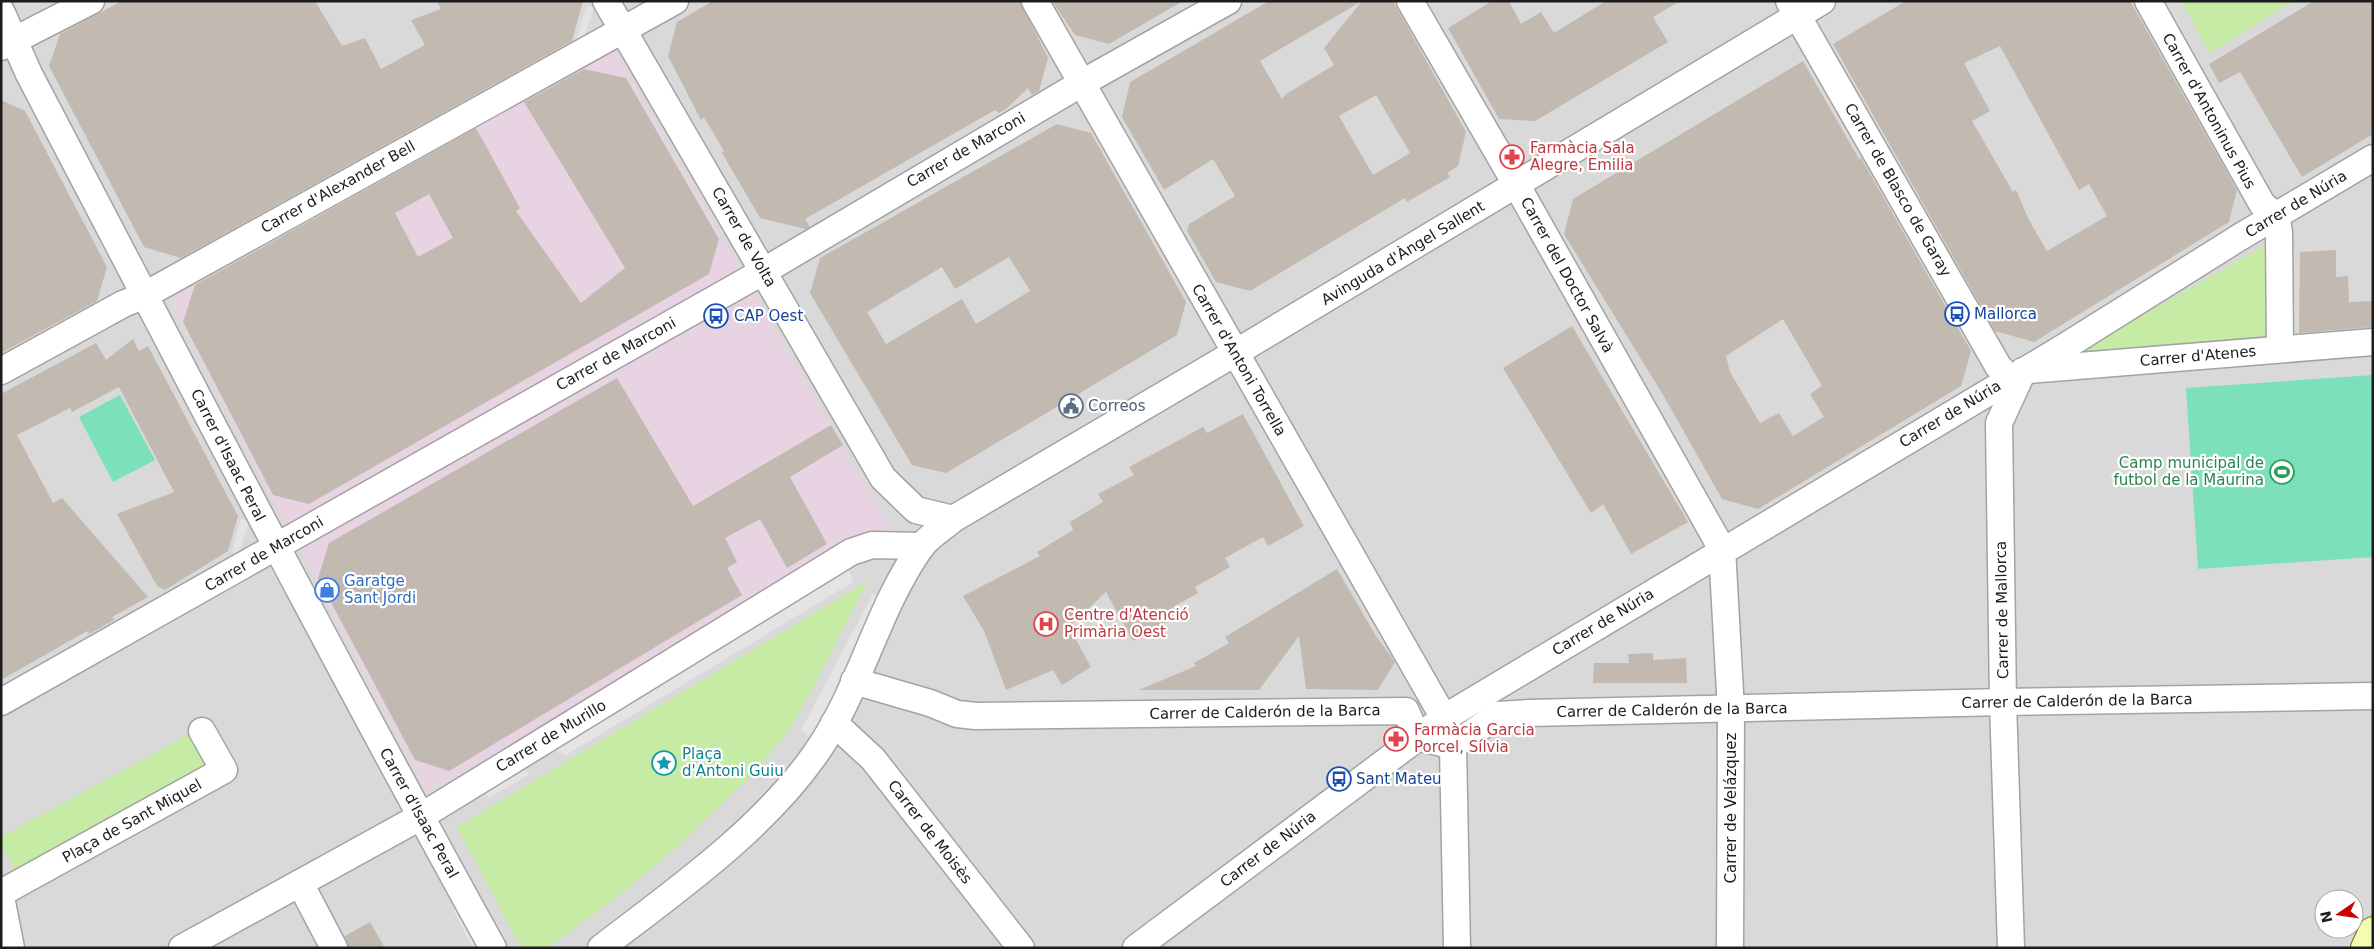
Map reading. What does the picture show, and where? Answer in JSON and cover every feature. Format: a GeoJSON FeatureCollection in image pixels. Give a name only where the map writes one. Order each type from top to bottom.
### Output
{"type":"FeatureCollection","features":[{"type":"Feature","properties":{"kind":"main road"},"geometry":{"type":"LineString","coordinates":[[2365,948],[2373,931]]}},
{"type":"Feature","properties":{"kind":"street"},"geometry":{"type":"LineString","coordinates":[[7,44],[91,1]]}},
{"type":"Feature","properties":{"kind":"street","name":"Carrer de Volta"},"geometry":{"type":"LineString","coordinates":[[606,1],[883,478],[916,510],[952,519]]}},
{"type":"Feature","properties":{"kind":"street","name":"Carrer d'Alexander Bell"},"geometry":{"type":"LineString","coordinates":[[1,371],[123,304],[145,295],[623,28],[675,1]]}},
{"type":"Feature","properties":{"kind":"street","name":"Carrer d'Antoni Torrella"},"geometry":{"type":"LineString","coordinates":[[1035,1],[1444,718],[1453,746],[1457,948]]}},
{"type":"Feature","properties":{"kind":"street","name":"Carrer de Marconi"},"geometry":{"type":"LineString","coordinates":[[1,702],[764,271],[1082,83],[1228,1]]}},
{"type":"Feature","properties":{"kind":"street","name":"Carrer del Doctor Salvà"},"geometry":{"type":"LineString","coordinates":[[1410,1],[1516,184],[1722,549]]}},
{"type":"Feature","properties":{"kind":"street","name":"Avinguda d'Àngel Sallent"},"geometry":{"type":"LineString","coordinates":[[601,948],[701,872],[768,809],[814,756],[834,722],[895,592],[922,546],[952,519],[1235,353],[1516,184],[1793,9],[1822,1]]}},
{"type":"Feature","properties":{"kind":"street","name":"Carrer d'Antoninus Pius"},"geometry":{"type":"LineString","coordinates":[[2148,1],[2262,204],[2276,216]]}},
{"type":"Feature","properties":{"kind":"street","name":"Carrer de Blasco de Garay"},"geometry":{"type":"LineString","coordinates":[[1793,9],[1998,366],[2016,375]]}},
{"type":"Feature","properties":{"kind":"street","name":"Carrer d'Isaac Peral"},"geometry":{"type":"LineString","coordinates":[[1,12],[7,44],[145,295],[276,547],[420,817],[493,948]]}},
{"type":"Feature","properties":{"kind":"street","name":"Carrer de Núria"},"geometry":{"type":"LineString","coordinates":[[1136,948],[1444,718],[1722,549],[2016,375],[2373,158]]}},
{"type":"Feature","properties":{"kind":"street"},"geometry":{"type":"LineString","coordinates":[[2276,216],[2279,232],[2280,350]]}},
{"type":"Feature","properties":{"kind":"street","name":"Carrer d'Atenes"},"geometry":{"type":"LineString","coordinates":[[2016,375],[2373,342]]}},
{"type":"Feature","properties":{"kind":"street","name":"Carrer de Mallorca"},"geometry":{"type":"LineString","coordinates":[[2011,948],[2003,702],[1999,423],[2016,375]]}},
{"type":"Feature","properties":{"kind":"street"},"geometry":{"type":"LineString","coordinates":[[1966,405],[1988,412],[1999,423]]}},
{"type":"Feature","properties":{"kind":"street","name":"Carrer de Murillo"},"geometry":{"type":"LineString","coordinates":[[182,948],[420,817],[852,552],[872,545],[922,546]]}},
{"type":"Feature","properties":{"kind":"street","name":"Carrer de Velázquez"},"geometry":{"type":"LineString","coordinates":[[1722,549],[1731,710],[1730,948]]}},
{"type":"Feature","properties":{"kind":"street"},"geometry":{"type":"LineString","coordinates":[[1527,668],[1530,713]]}},
{"type":"Feature","properties":{"kind":"street","name":"Carrer de Calderón de la Barca"},"geometry":{"type":"LineString","coordinates":[[854,681],[930,703],[957,714],[976,716],[1406,711],[1418,737]]}},
{"type":"Feature","properties":{"kind":"street","name":"Carrer de Calderón de la Barca"},"geometry":{"type":"LineString","coordinates":[[1453,746],[1498,715],[1530,713],[2373,696]]}},
{"type":"Feature","properties":{"kind":"street","name":"Carrer de Moisès"},"geometry":{"type":"LineString","coordinates":[[834,722],[873,759],[1021,948]]}},
{"type":"Feature","properties":{"kind":"street","name":"Plaça de Sant Miquel"},"geometry":{"type":"LineString","coordinates":[[11,948],[1,895],[224,770],[202,732]]}},
{"type":"Feature","properties":{"kind":"street"},"geometry":{"type":"LineString","coordinates":[[1418,737],[1453,746]]}},
{"type":"Feature","properties":{"kind":"street"},"geometry":{"type":"LineString","coordinates":[[300,884],[334,948]]}},
{"type":"Feature","properties":{"kind":"shaded area"},"geometry":{"type":"Polygon","coordinates":[[[1,1],[2373,1],[2373,948],[1,948],[1,1]]]}},
{"type":"Feature","properties":{"kind":"shaded area"},"geometry":{"type":"Polygon","coordinates":[[[587,6],[594,7],[581,47],[575,44],[587,6]]]}},
{"type":"Feature","properties":{"kind":"shaded area"},"geometry":{"type":"Polygon","coordinates":[[[613,49],[890,528],[426,792],[169,300],[305,226],[613,49]]]}},
{"type":"Feature","properties":{"kind":"shaded area"},"geometry":{"type":"Polygon","coordinates":[[[241,519],[249,521],[239,554],[232,552],[241,519]]]}},
{"type":"Feature","properties":{"kind":"shaded area"},"geometry":{"type":"Polygon","coordinates":[[[846,563],[853,582],[566,755],[546,745],[846,563]]]}},
{"type":"Feature","properties":{"kind":"shaded area"},"geometry":{"type":"Polygon","coordinates":[[[873,594],[887,602],[811,739],[801,730],[873,594]]]}},
{"type":"Feature","properties":{"kind":"shaded area"},"geometry":{"type":"Polygon","coordinates":[[[513,762],[530,774],[489,798],[479,785],[513,762]]]}},
{"type":"Feature","properties":{"kind":"shaded area"},"geometry":{"type":"Polygon","coordinates":[[[459,906],[481,948],[473,948],[453,910],[459,906]]]}},
{"type":"Feature","properties":{"kind":"green space"},"geometry":{"type":"Polygon","coordinates":[[[2181,1],[2294,1],[2210,53],[2181,1]]]}},
{"type":"Feature","properties":{"kind":"green space"},"geometry":{"type":"Polygon","coordinates":[[[2269,243],[2267,339],[2059,363],[2269,243]]]}},
{"type":"Feature","properties":{"kind":"green space","name":"Camp municipal de futbol de la Maurina"},"geometry":{"type":"Polygon","coordinates":[[[2373,375],[2373,557],[2198,569],[2186,388],[2373,375]]]}},
{"type":"Feature","properties":{"kind":"green space"},"geometry":{"type":"Polygon","coordinates":[[[120,395],[155,460],[113,482],[79,417],[120,395]]]}},
{"type":"Feature","properties":{"kind":"green space","name":"Plaça d'Antoni Guiu"},"geometry":{"type":"Polygon","coordinates":[[[868,581],[801,710],[786,734],[756,771],[678,846],[616,898],[547,948],[521,948],[457,827],[868,581]]]}},
{"type":"Feature","properties":{"kind":"green space"},"geometry":{"type":"Polygon","coordinates":[[[195,731],[214,767],[17,874],[1,845],[1,837],[195,731]]]}},
{"type":"Feature","properties":{"kind":"building"},"geometry":{"type":"Polygon","coordinates":[[[122,1],[315,1],[342,46],[365,38],[381,69],[425,45],[411,20],[441,9],[437,1],[583,1],[572,41],[181,258],[144,247],[49,66],[60,34],[122,1]]]}},
{"type":"Feature","properties":{"kind":"building"},"geometry":{"type":"Polygon","coordinates":[[[713,1],[1020,1],[1048,58],[1039,91],[1032,95],[1028,88],[1006,109],[999,113],[995,110],[805,219],[810,227],[806,229],[760,218],[722,153],[724,151],[704,117],[701,120],[668,56],[677,22],[713,1]]]}},
{"type":"Feature","properties":{"kind":"building"},"geometry":{"type":"Polygon","coordinates":[[[1052,1],[1183,1],[1109,44],[1075,35],[1052,1]]]}},
{"type":"Feature","properties":{"kind":"building"},"geometry":{"type":"Polygon","coordinates":[[[1269,1],[1362,1],[1393,1],[1466,132],[1458,166],[1447,173],[1450,177],[1407,202],[1405,198],[1250,291],[1216,282],[1187,231],[1189,224],[1235,196],[1213,159],[1164,190],[1122,117],[1132,81],[1269,1]],[[1362,1],[1260,61],[1282,99],[1286,94],[1334,65],[1324,48],[1362,1]],[[1376,95],[1339,116],[1373,175],[1410,153],[1376,95]]]}},
{"type":"Feature","properties":{"kind":"building"},"geometry":{"type":"Polygon","coordinates":[[[1492,1],[1509,1],[1521,24],[1541,12],[1554,33],[1606,1],[1680,1],[1653,17],[1668,42],[1535,121],[1499,119],[1448,28],[1492,1]]]}},
{"type":"Feature","properties":{"kind":"building"},"geometry":{"type":"Polygon","coordinates":[[[1906,1],[2130,1],[2237,190],[2229,222],[2034,342],[1995,331],[1833,44],[1906,1]],[[2000,46],[1964,63],[1990,111],[1972,121],[2013,192],[2016,190],[2029,220],[2047,251],[2107,216],[2089,184],[2079,190],[2000,46]]]}},
{"type":"Feature","properties":{"kind":"building"},"geometry":{"type":"Polygon","coordinates":[[[2314,1],[2373,1],[2373,134],[2302,177],[2240,72],[2219,83],[2209,64],[2314,1]]]}},
{"type":"Feature","properties":{"kind":"building"},"geometry":{"type":"Polygon","coordinates":[[[1803,61],[1859,159],[1861,158],[1971,351],[1961,386],[1758,509],[1722,499],[1662,393],[1564,234],[1573,199],[1803,61]],[[1783,319],[1726,356],[1730,372],[1760,423],[1779,413],[1793,436],[1824,417],[1810,394],[1822,386],[1783,319]]]}},
{"type":"Feature","properties":{"kind":"building"},"geometry":{"type":"Polygon","coordinates":[[[584,69],[626,78],[719,239],[709,274],[309,504],[273,495],[183,322],[195,285],[476,128],[520,208],[516,211],[581,303],[625,268],[524,102],[584,69]],[[429,194],[395,213],[418,257],[453,238],[429,194]]]}},
{"type":"Feature","properties":{"kind":"building"},"geometry":{"type":"Polygon","coordinates":[[[1,100],[25,111],[107,267],[97,301],[1,353],[1,100]]]}},
{"type":"Feature","properties":{"kind":"building"},"geometry":{"type":"Polygon","coordinates":[[[1057,124],[1091,133],[1186,302],[1177,335],[946,473],[912,465],[810,293],[820,258],[1057,124]],[[1009,257],[955,289],[942,267],[867,312],[886,344],[962,299],[976,324],[1030,291],[1009,257]]]}},
{"type":"Feature","properties":{"kind":"building"},"geometry":{"type":"Polygon","coordinates":[[[2336,250],[2336,277],[2348,276],[2349,302],[2373,301],[2373,327],[2299,333],[2300,252],[2336,250]]]}},
{"type":"Feature","properties":{"kind":"building"},"geometry":{"type":"Polygon","coordinates":[[[1572,326],[1688,522],[1631,554],[1603,504],[1591,513],[1503,368],[1572,326]]]}},
{"type":"Feature","properties":{"kind":"building"},"geometry":{"type":"Polygon","coordinates":[[[133,339],[139,351],[148,346],[238,516],[228,551],[165,590],[157,586],[117,514],[174,492],[119,387],[72,412],[70,408],[17,435],[53,503],[62,498],[148,597],[112,617],[114,620],[89,634],[87,631],[1,680],[1,394],[96,343],[106,360],[133,339]]]}},
{"type":"Feature","properties":{"kind":"building"},"geometry":{"type":"Polygon","coordinates":[[[617,378],[693,506],[831,425],[843,445],[790,477],[827,544],[787,568],[760,519],[725,538],[737,562],[727,568],[742,595],[449,771],[415,760],[318,578],[329,543],[617,378]]]}},
{"type":"Feature","properties":{"kind":"building"},"geometry":{"type":"Polygon","coordinates":[[[1243,414],[1304,526],[1268,546],[1263,537],[1225,558],[1230,567],[1195,587],[1198,593],[1163,613],[1168,622],[1133,641],[1106,592],[1069,627],[1091,667],[1062,685],[1053,670],[1006,690],[984,631],[963,596],[1040,556],[1037,552],[1073,530],[1070,522],[1103,502],[1098,494],[1134,475],[1129,467],[1203,427],[1207,433],[1243,414]]]}},
{"type":"Feature","properties":{"kind":"building"},"geometry":{"type":"Polygon","coordinates":[[[1337,569],[1376,636],[1395,662],[1378,690],[1306,689],[1299,636],[1259,690],[1139,690],[1196,666],[1194,663],[1229,643],[1225,637],[1337,569]]]}},
{"type":"Feature","properties":{"kind":"building"},"geometry":{"type":"Polygon","coordinates":[[[1653,653],[1653,660],[1686,658],[1687,683],[1593,683],[1594,663],[1629,663],[1628,654],[1653,653]]]}},
{"type":"Feature","properties":{"kind":"building"},"geometry":{"type":"Polygon","coordinates":[[[370,922],[385,948],[349,948],[345,936],[370,922]]]}},
{"type":"Feature","properties":{"kind":"place","name":"Farmàcia Sala Alegre, Emilia"},"geometry":{"type":"Point","coordinates":[1512,157]}},
{"type":"Feature","properties":{"kind":"place","name":"Mallorca"},"geometry":{"type":"Point","coordinates":[1957,314]}},
{"type":"Feature","properties":{"kind":"place","name":"CAP Oest"},"geometry":{"type":"Point","coordinates":[716,316]}},
{"type":"Feature","properties":{"kind":"place","name":"Correos"},"geometry":{"type":"Point","coordinates":[1071,406]}},
{"type":"Feature","properties":{"kind":"place","name":"Camp municipal de futbol de la Maurina"},"geometry":{"type":"Point","coordinates":[2282,472]}},
{"type":"Feature","properties":{"kind":"place","name":"Garatge Sant Jordi"},"geometry":{"type":"Point","coordinates":[327,590]}},
{"type":"Feature","properties":{"kind":"place","name":"Centre d'Atenció Primària Oest"},"geometry":{"type":"Point","coordinates":[1046,624]}},
{"type":"Feature","properties":{"kind":"place","name":"Farmàcia Garcia Porcel, Sílvia"},"geometry":{"type":"Point","coordinates":[1396,739]}},
{"type":"Feature","properties":{"kind":"place","name":"Plaça d'Antoni Guiu"},"geometry":{"type":"Point","coordinates":[664,763]}},
{"type":"Feature","properties":{"kind":"place","name":"Sant Mateu"},"geometry":{"type":"Point","coordinates":[1339,779]}}]}
